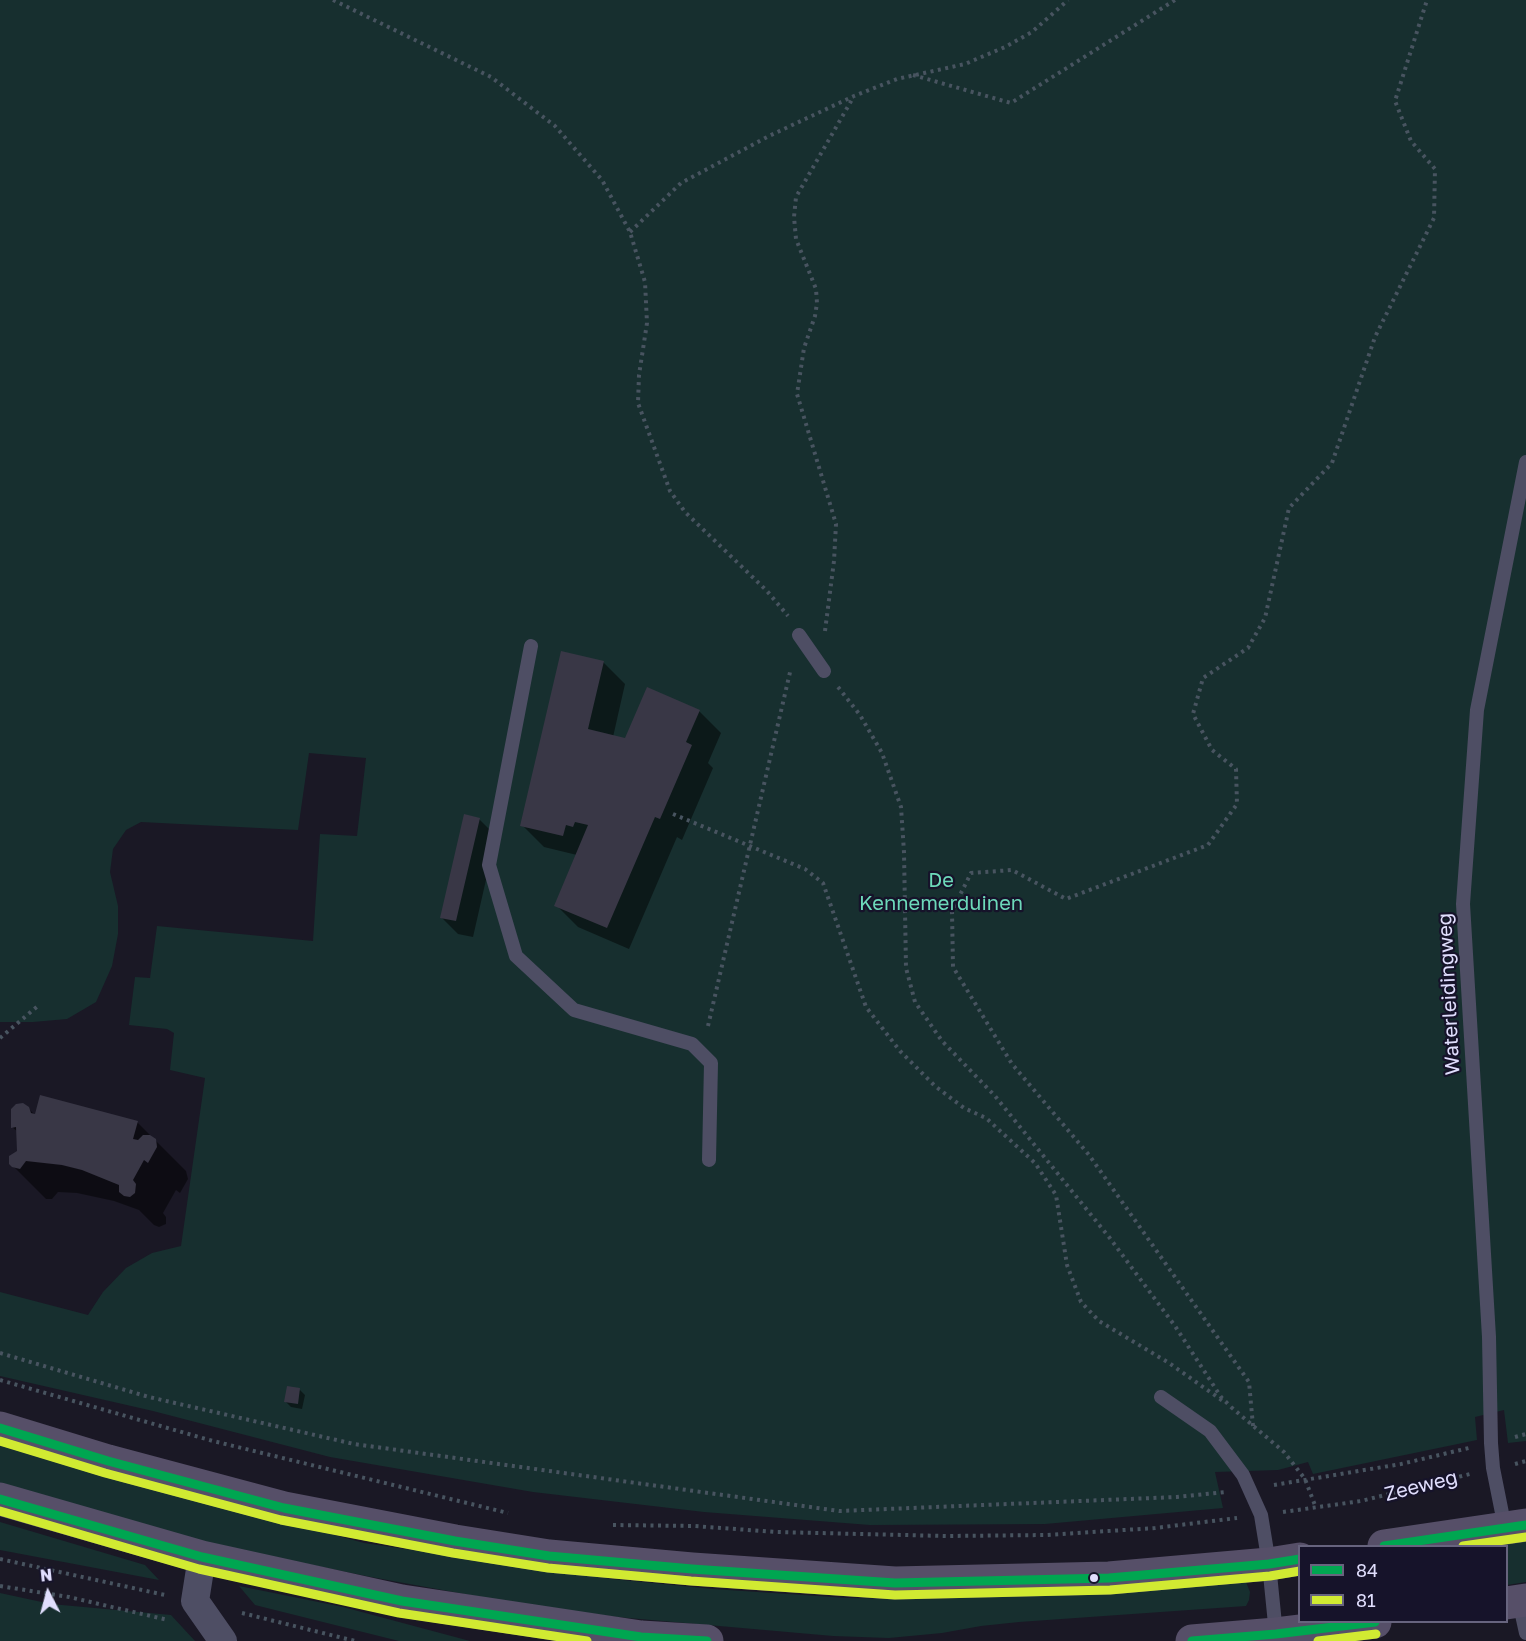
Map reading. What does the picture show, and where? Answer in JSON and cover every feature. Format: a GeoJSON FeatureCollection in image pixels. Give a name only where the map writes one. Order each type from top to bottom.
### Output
{"type":"FeatureCollection","features":[{"type":"Feature","properties":{"kind":"main road"},"geometry":{"type":"LineString","coordinates":[[0,1428],[108,1461],[284,1508],[455,1541],[549,1556],[692,1569],[896,1583],[1109,1578],[1284,1562]]}},
{"type":"Feature","properties":{"kind":"main road"},"geometry":{"type":"LineString","coordinates":[[0,1499],[202,1557],[402,1601],[641,1637],[706,1641]]}},
{"type":"Feature","properties":{"kind":"main road"},"geometry":{"type":"LineString","coordinates":[[1391,1545],[1515,1527]]}},
{"type":"Feature","properties":{"kind":"main road"},"geometry":{"type":"LineString","coordinates":[[1192,1641],[1367,1623]]}},
{"type":"Feature","properties":{"kind":"street"},"geometry":{"type":"LineString","coordinates":[[202,1557],[195,1601],[219,1637]]}},
{"type":"Feature","properties":{"kind":"lane","name":"Waterleidingweg"},"geometry":{"type":"LineString","coordinates":[[1515,1527],[1493,1468],[1490,1337],[1463,904],[1477,711],[1526,462]]}},
{"type":"Feature","properties":{"kind":"lane"},"geometry":{"type":"LineString","coordinates":[[799,635],[824,671]]}},
{"type":"Feature","properties":{"kind":"lane"},"geometry":{"type":"LineString","coordinates":[[531,646],[489,865],[516,956],[574,1010],[692,1044],[711,1063],[709,1160]]}},
{"type":"Feature","properties":{"kind":"lane"},"geometry":{"type":"LineString","coordinates":[[1161,1397],[1210,1431],[1244,1475],[1284,1562],[1276,1634]]}},
{"type":"Feature","properties":{"kind":"lane"},"geometry":{"type":"LineString","coordinates":[[1517,1601],[1526,1633]]}},
{"type":"Feature","properties":{"kind":"path"},"geometry":{"type":"LineString","coordinates":[[333,0],[491,78],[555,126],[602,180],[630,232],[645,282],[647,323],[639,375],[638,403],[670,491],[685,512],[779,604],[799,635],[709,1026],[692,1044]]}},
{"type":"Feature","properties":{"kind":"path"},"geometry":{"type":"LineString","coordinates":[[630,232],[681,183],[769,136],[854,96],[912,75],[964,64],[1005,47],[1032,32],[1068,0]]}},
{"type":"Feature","properties":{"kind":"path"},"geometry":{"type":"LineString","coordinates":[[912,75],[1011,102],[1175,0]]}},
{"type":"Feature","properties":{"kind":"path"},"geometry":{"type":"LineString","coordinates":[[1253,1426],[1249,1382],[1089,1155],[1012,1064],[953,967],[952,911],[971,873],[1012,870],[1066,899],[1208,845],[1237,804],[1236,769],[1212,750],[1193,714],[1203,678],[1248,648],[1265,618],[1289,508],[1332,463],[1375,337],[1434,218],[1435,169],[1412,141],[1395,100],[1427,0]]}},
{"type":"Feature","properties":{"kind":"path"},"geometry":{"type":"LineString","coordinates":[[854,96],[796,197],[794,217],[796,239],[816,289],[817,303],[804,348],[797,394],[836,524],[834,561],[825,624],[824,671],[860,715],[882,753],[901,807],[906,968],[915,1002],[942,1041],[995,1096],[1109,1237],[1174,1326],[1221,1397],[1284,1452],[1305,1479],[1316,1508]]}},
{"type":"Feature","properties":{"kind":"path"},"geometry":{"type":"LineString","coordinates":[[673,814],[805,869],[823,883],[866,1007],[900,1051],[936,1086],[964,1108],[986,1118],[1035,1162],[1056,1195],[1067,1265],[1081,1302],[1099,1321],[1169,1363],[1231,1407]]}},
{"type":"Feature","properties":{"kind":"path"},"geometry":{"type":"LineString","coordinates":[[0,1038],[39,1005]]}},
{"type":"Feature","properties":{"kind":"path"},"geometry":{"type":"LineString","coordinates":[[0,1353],[149,1397],[354,1444],[840,1511],[1177,1497],[1250,1490],[1401,1464],[1526,1434]]}},
{"type":"Feature","properties":{"kind":"path"},"geometry":{"type":"LineString","coordinates":[[0,1380],[213,1441],[513,1514]]}},
{"type":"Feature","properties":{"kind":"path","name":"Zeeweg"},"geometry":{"type":"LineString","coordinates":[[610,1526],[694,1526],[776,1532],[934,1536],[1047,1535],[1155,1528],[1361,1501],[1526,1461]]}},
{"type":"Feature","properties":{"kind":"path"},"geometry":{"type":"LineString","coordinates":[[0,1559],[195,1601],[355,1641]]}},
{"type":"Feature","properties":{"kind":"path"},"geometry":{"type":"LineString","coordinates":[[0,1586],[69,1597],[219,1637]]}},
{"type":"Feature","properties":{"kind":"green space","name":"De Kennemerduinen"},"geometry":{"type":"Polygon","coordinates":[[[0,0],[1526,0],[1526,1441],[1508,1443],[1504,1410],[1475,1417],[1477,1440],[1313,1474],[1308,1462],[1278,1470],[1215,1472],[1223,1508],[1045,1524],[870,1525],[704,1512],[533,1492],[330,1457],[153,1411],[0,1376],[0,1292],[88,1315],[103,1292],[126,1268],[152,1253],[181,1246],[205,1078],[170,1070],[174,1033],[167,1029],[129,1025],[135,977],[150,978],[157,926],[313,941],[320,834],[357,836],[366,758],[309,753],[298,830],[141,822],[126,830],[113,849],[110,872],[118,906],[118,934],[112,966],[96,1002],[67,1019],[0,1022],[0,0]]]}},
{"type":"Feature","properties":{"kind":"green space"},"geometry":{"type":"Polygon","coordinates":[[[0,1444],[364,1543],[612,1579],[713,1589],[848,1598],[915,1599],[1101,1594],[1246,1582],[1250,1592],[1246,1606],[1019,1622],[889,1638],[833,1636],[617,1617],[514,1603],[199,1542],[0,1483],[0,1444]]]}},
{"type":"Feature","properties":{"kind":"green space"},"geometry":{"type":"Polygon","coordinates":[[[0,1522],[145,1565],[159,1580],[0,1550],[0,1522]]]}},
{"type":"Feature","properties":{"kind":"green space"},"geometry":{"type":"Polygon","coordinates":[[[1526,1539],[1526,1582],[1508,1585],[1508,1545],[1500,1545],[1526,1539]]]}},
{"type":"Feature","properties":{"kind":"green space"},"geometry":{"type":"Polygon","coordinates":[[[239,1586],[343,1607],[470,1641],[399,1641],[255,1605],[239,1586]]]}},
{"type":"Feature","properties":{"kind":"green space"},"geometry":{"type":"Polygon","coordinates":[[[0,1593],[51,1604],[171,1615],[195,1641],[0,1641],[0,1593]]]}},
{"type":"Feature","properties":{"kind":"building"},"geometry":{"type":"Polygon","coordinates":[[[561,651],[604,661],[588,729],[625,738],[647,687],[700,710],[686,742],[692,745],[660,819],[655,817],[607,928],[554,906],[588,825],[575,822],[573,827],[566,825],[563,836],[520,826],[561,651]]]}},
{"type":"Feature","properties":{"kind":"building"},"geometry":{"type":"Polygon","coordinates":[[[464,814],[480,818],[456,921],[440,918],[464,814]]]}},
{"type":"Feature","properties":{"kind":"building"},"geometry":{"type":"Polygon","coordinates":[[[40,1095],[138,1121],[133,1139],[138,1140],[143,1135],[150,1135],[156,1139],[157,1147],[148,1163],[144,1160],[133,1180],[136,1184],[135,1193],[130,1197],[124,1196],[119,1192],[119,1185],[82,1170],[62,1165],[26,1161],[20,1169],[9,1164],[9,1156],[17,1151],[16,1127],[11,1128],[11,1109],[16,1104],[23,1103],[29,1107],[31,1113],[35,1114],[40,1095]]]}},
{"type":"Feature","properties":{"kind":"building"},"geometry":{"type":"Polygon","coordinates":[[[287,1386],[300,1388],[298,1404],[284,1402],[287,1386]]]}},
{"type":"Feature","properties":{"kind":"transit line","name":"84"},"geometry":{"type":"LineString","coordinates":[[0,1428],[108,1461],[284,1508],[455,1541],[549,1556],[692,1569],[895,1583],[1109,1578],[1269,1564],[1298,1559]]}},
{"type":"Feature","properties":{"kind":"transit line","name":"81"},"geometry":{"type":"LineString","coordinates":[[0,1441],[105,1473],[281,1520],[453,1553],[548,1568],[691,1581],[895,1595],[1110,1590],[1270,1576],[1298,1571]]}},
{"type":"Feature","properties":{"kind":"transit line","name":"84"},"geometry":{"type":"LineString","coordinates":[[0,1499],[202,1557],[402,1601],[641,1637],[707,1641]]}},
{"type":"Feature","properties":{"kind":"transit line","name":"81"},"geometry":{"type":"LineString","coordinates":[[0,1511],[199,1569],[399,1613],[587,1641]]}},
{"type":"Feature","properties":{"kind":"transit line","name":"84"},"geometry":{"type":"LineString","coordinates":[[1391,1545],[1526,1525]]}},
{"type":"Feature","properties":{"kind":"transit line","name":"81"},"geometry":{"type":"LineString","coordinates":[[1470,1545],[1526,1537]]}},
{"type":"Feature","properties":{"kind":"transit line","name":"84"},"geometry":{"type":"LineString","coordinates":[[1192,1641],[1367,1623]]}},
{"type":"Feature","properties":{"kind":"transit line","name":"81"},"geometry":{"type":"LineString","coordinates":[[1318,1641],[1376,1634]]}}]}
